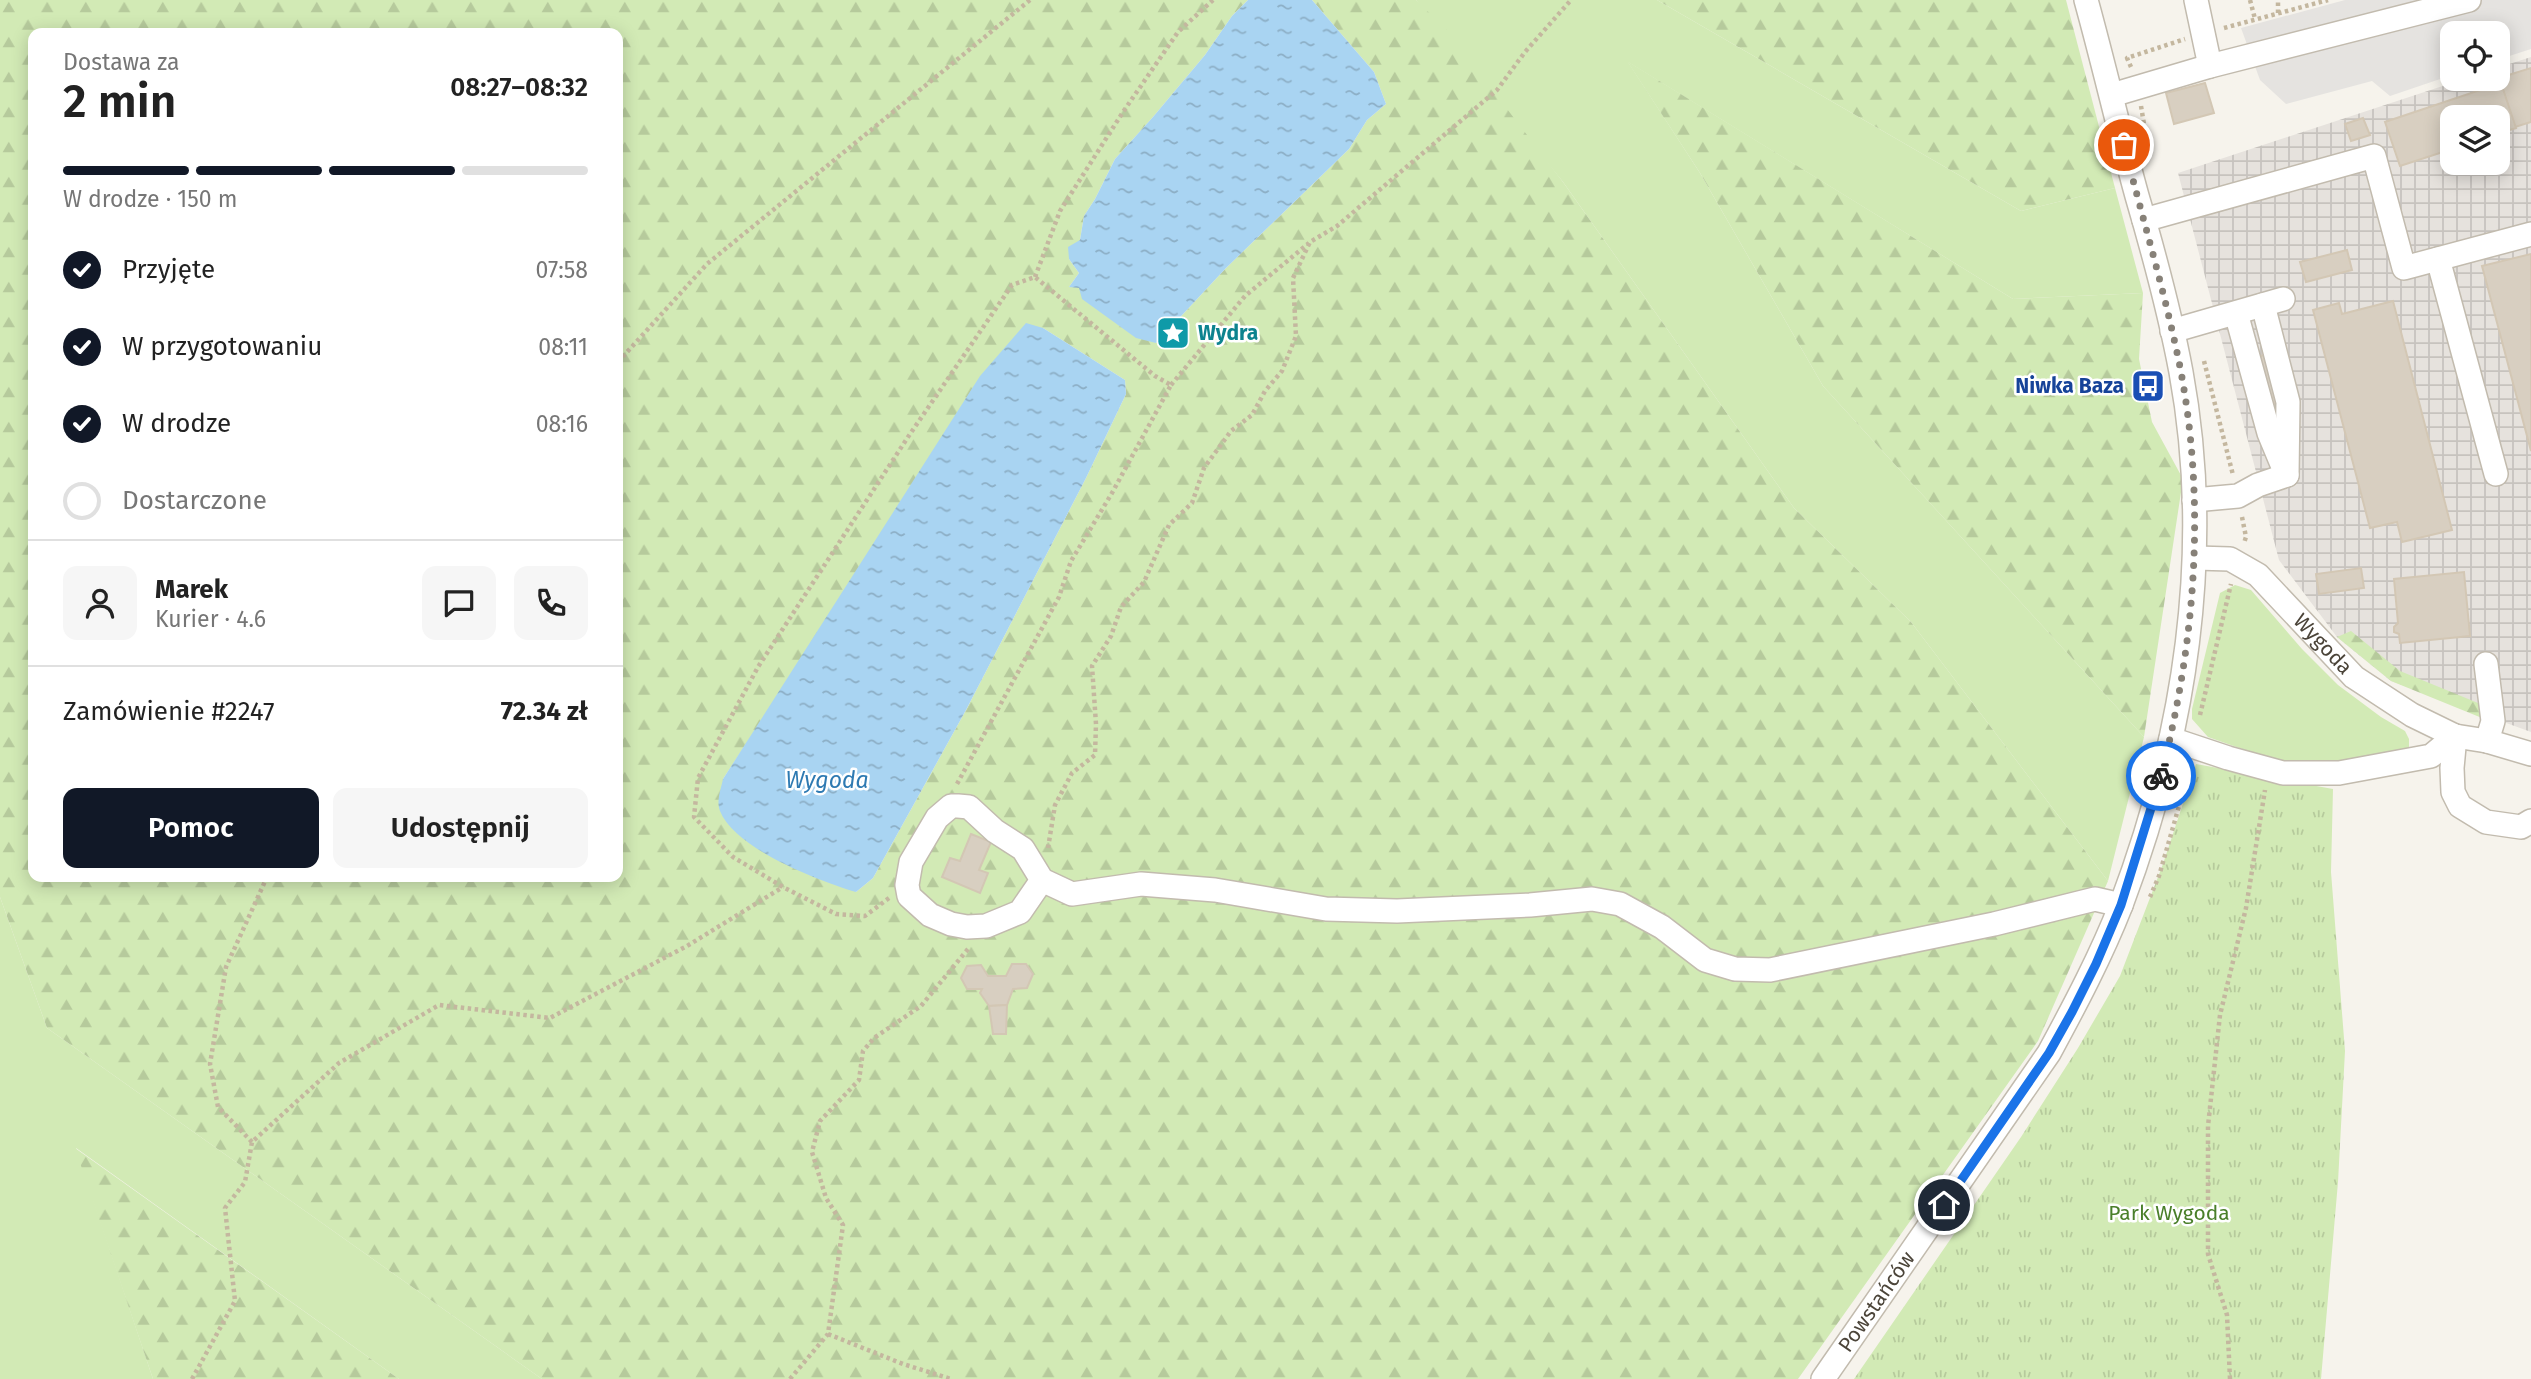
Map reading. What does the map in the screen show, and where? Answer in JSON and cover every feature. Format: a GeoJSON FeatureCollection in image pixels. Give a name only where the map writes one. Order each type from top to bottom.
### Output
{"type":"FeatureCollection","features":[{"type":"Feature","properties":{"kind":"street","name":"Powstańców"},"geometry":{"type":"LineString","coordinates":[[1823,1379],[2049,1053],[2096,964],[2121,905],[2154,804],[2171,739],[2186,660],[2196,558],[2194,500],[2183,386],[2172,331],[2086,0]]}},
{"type":"Feature","properties":{"kind":"street"},"geometry":{"type":"LineString","coordinates":[[2196,0],[2210,66]]}},
{"type":"Feature","properties":{"kind":"street"},"geometry":{"type":"LineString","coordinates":[[2112,95],[2210,66],[2469,0]]}},
{"type":"Feature","properties":{"kind":"street"},"geometry":{"type":"LineString","coordinates":[[2144,220],[2374,156],[2404,268],[2531,234]]}},
{"type":"Feature","properties":{"kind":"street"},"geometry":{"type":"LineString","coordinates":[[2438,259],[2496,474]]}},
{"type":"Feature","properties":{"kind":"street"},"geometry":{"type":"LineString","coordinates":[[2172,331],[2273,302],[2288,402],[2287,475]]}},
{"type":"Feature","properties":{"kind":"street"},"geometry":{"type":"LineString","coordinates":[[2236,313],[2269,433],[2287,475]]}},
{"type":"Feature","properties":{"kind":"street"},"geometry":{"type":"LineString","coordinates":[[2194,500],[2238,496],[2258,485],[2287,475]]}},
{"type":"Feature","properties":{"kind":"street","name":"Wygoda"},"geometry":{"type":"LineString","coordinates":[[2196,558],[2230,559],[2258,575],[2354,677],[2412,715],[2455,736],[2487,741],[2531,754]]}},
{"type":"Feature","properties":{"kind":"street"},"geometry":{"type":"LineString","coordinates":[[2486,664],[2493,721],[2487,741]]}},
{"type":"Feature","properties":{"kind":"street"},"geometry":{"type":"LineString","coordinates":[[2171,739],[2284,773],[2339,773],[2431,756],[2455,736]]}},
{"type":"Feature","properties":{"kind":"street"},"geometry":{"type":"LineString","coordinates":[[2455,736],[2452,768],[2454,792],[2460,806],[2486,822],[2521,827],[2531,821]]}},
{"type":"Feature","properties":{"kind":"street"},"geometry":{"type":"LineString","coordinates":[[1042,880],[1020,912],[986,926],[967,927],[930,915],[909,896],[907,885],[911,862],[937,818],[951,806],[969,807],[995,831],[1023,849],[1042,880],[1072,894],[1141,884],[1215,890],[1326,909],[1397,911],[1530,905],[1592,899],[1620,904],[1662,927],[1705,960],[1735,969],[1770,970],[1994,924],[2095,899],[2121,905]]}},
{"type":"Feature","properties":{"kind":"path"},"geometry":{"type":"LineString","coordinates":[[623,356],[707,264],[1030,0]]}},
{"type":"Feature","properties":{"kind":"path"},"geometry":{"type":"LineString","coordinates":[[1035,277],[1060,211],[1116,123],[1178,32],[1213,0]]}},
{"type":"Feature","properties":{"kind":"path"},"geometry":{"type":"LineString","coordinates":[[951,806],[958,779],[1059,597],[1071,561],[1171,385],[1245,296],[1310,242],[1337,226],[1497,90],[1525,52],[1571,0]]}},
{"type":"Feature","properties":{"kind":"path"},"geometry":{"type":"LineString","coordinates":[[2250,0],[2255,19]]}},
{"type":"Feature","properties":{"kind":"path"},"geometry":{"type":"LineString","coordinates":[[2278,0],[2278,13]]}},
{"type":"Feature","properties":{"kind":"path"},"geometry":{"type":"LineString","coordinates":[[2156,47],[2328,0]]}},
{"type":"Feature","properties":{"kind":"path"},"geometry":{"type":"LineString","coordinates":[[1042,880],[1055,805],[1072,774],[1095,755],[1092,666],[1111,636],[1121,607],[1144,582],[1169,525],[1192,503],[1204,468],[1231,431],[1252,415],[1265,391],[1282,371],[1296,336],[1293,278],[1310,242]]}},
{"type":"Feature","properties":{"kind":"path"},"geometry":{"type":"LineString","coordinates":[[1035,277],[1154,376],[1171,385]]}},
{"type":"Feature","properties":{"kind":"path"},"geometry":{"type":"LineString","coordinates":[[907,885],[865,916],[836,914],[783,887],[733,856],[694,817],[698,778],[758,667],[908,436],[1012,285],[1035,277]]}},
{"type":"Feature","properties":{"kind":"path"},"geometry":{"type":"LineString","coordinates":[[2230,1379],[2227,1315],[2208,1254],[2208,1126],[2220,1015],[2246,908],[2268,769]]}},
{"type":"Feature","properties":{"kind":"path"},"geometry":{"type":"LineString","coordinates":[[252,1142],[218,1107],[210,1064],[226,967],[266,882]]}},
{"type":"Feature","properties":{"kind":"path"},"geometry":{"type":"LineString","coordinates":[[192,1379],[235,1301],[225,1208],[245,1182],[252,1142],[339,1063],[439,1005],[550,1018],[687,946],[783,887]]}},
{"type":"Feature","properties":{"kind":"path"},"geometry":{"type":"LineString","coordinates":[[790,1379],[828,1334],[843,1225],[825,1198],[812,1152],[820,1121],[859,1080],[863,1051],[874,1038],[921,1006],[986,926]]}},
{"type":"Feature","properties":{"kind":"path"},"geometry":{"type":"LineString","coordinates":[[828,1334],[903,1364],[951,1379]]}},
{"type":"Feature","properties":{"kind":"shaded area"},"geometry":{"type":"Polygon","coordinates":[[[2345,0],[2531,0],[2531,49],[2510,56],[2510,21],[2440,21],[2440,79],[2390,96],[2372,81],[2286,104],[2260,80],[2241,28],[2345,0]]]}},
{"type":"Feature","properties":{"kind":"shaded area"},"geometry":{"type":"Polygon","coordinates":[[[2531,57],[2531,732],[2391,681],[2337,637],[2279,560],[2178,173],[2440,87],[2440,91],[2510,91],[2510,64],[2531,57]]]}},
{"type":"Feature","properties":{"kind":"green space"},"geometry":{"type":"Polygon","coordinates":[[[0,0],[1248,0],[1232,16],[1205,55],[1115,159],[1084,216],[1080,240],[1069,259],[1079,273],[1069,287],[1079,287],[1156,343],[1226,268],[1349,149],[1367,120],[1386,104],[1374,72],[1312,0],[1416,0],[1445,28],[1563,182],[1794,508],[1911,622],[2108,881],[2038,1041],[1798,1379],[542,1379],[47,1028],[0,897],[0,0]],[[1043,328],[797,666],[723,779],[856,892],[873,878],[966,710],[1086,478],[1126,394],[1125,380],[1043,328]]]}},
{"type":"Feature","properties":{"kind":"green space"},"geometry":{"type":"Polygon","coordinates":[[[1416,0],[1657,0],[2021,211],[2115,188],[2143,293],[2013,299],[1628,62],[1700,173],[1823,386],[2144,737],[2108,881],[1911,622],[1794,508],[1563,182],[1416,0]]]}},
{"type":"Feature","properties":{"kind":"green space"},"geometry":{"type":"Polygon","coordinates":[[[1657,0],[2066,0],[2115,188],[2021,211],[1657,0]]]}},
{"type":"Feature","properties":{"kind":"green space"},"geometry":{"type":"Polygon","coordinates":[[[1627,61],[2013,299],[2143,293],[2139,359],[2152,422],[2183,479],[2144,737],[1823,386],[1700,173],[1627,61]]]}},
{"type":"Feature","properties":{"kind":"green space"},"geometry":{"type":"Polygon","coordinates":[[[2235,585],[2251,590],[2302,649],[2338,685],[2405,731],[2409,747],[2405,754],[2308,765],[2282,763],[2208,737],[2192,719],[2192,709],[2220,593],[2235,585]]]}},
{"type":"Feature","properties":{"kind":"green space"},"geometry":{"type":"Polygon","coordinates":[[[2351,631],[2400,671],[2478,703],[2482,718],[2391,681],[2337,637],[2351,631]]]}},
{"type":"Feature","properties":{"kind":"green space","name":"Park Wygoda"},"geometry":{"type":"Polygon","coordinates":[[[2196,764],[2333,789],[2331,872],[2345,1051],[2338,1182],[2321,1379],[1854,1379],[2021,1137],[2120,976],[2163,864],[2196,764]]]}},
{"type":"Feature","properties":{"kind":"green space"},"geometry":{"type":"Polygon","coordinates":[[[0,897],[47,1028],[542,1379],[399,1379],[76,1148],[153,1379],[0,1379],[0,897]]]}},
{"type":"Feature","properties":{"kind":"green space"},"geometry":{"type":"Polygon","coordinates":[[[75,1148],[399,1379],[153,1379],[75,1148]]]}},
{"type":"Feature","properties":{"kind":"water"},"geometry":{"type":"Polygon","coordinates":[[[1248,0],[1312,0],[1374,72],[1386,104],[1367,120],[1349,149],[1226,268],[1156,343],[1136,338],[1082,299],[1079,288],[1069,287],[1079,273],[1069,259],[1068,247],[1080,240],[1084,216],[1115,159],[1205,55],[1232,16],[1248,0]]]}},
{"type":"Feature","properties":{"kind":"water","name":"Wygoda"},"geometry":{"type":"Polygon","coordinates":[[[1026,323],[1043,328],[1125,380],[1126,394],[1086,478],[966,710],[873,878],[856,892],[801,872],[742,838],[720,811],[719,799],[723,779],[980,376],[1026,323]]]}},
{"type":"Feature","properties":{"kind":"building"},"geometry":{"type":"Polygon","coordinates":[[[2531,68],[2531,122],[2515,127],[2503,91],[2510,91],[2510,75],[2531,68]]]}},
{"type":"Feature","properties":{"kind":"building"},"geometry":{"type":"Polygon","coordinates":[[[2205,83],[2214,113],[2174,124],[2166,93],[2205,83]]]}},
{"type":"Feature","properties":{"kind":"building"},"geometry":{"type":"Polygon","coordinates":[[[2477,91],[2504,91],[2508,105],[2440,105],[2440,153],[2400,166],[2385,122],[2477,91]]]}},
{"type":"Feature","properties":{"kind":"building"},"geometry":{"type":"Polygon","coordinates":[[[2510,110],[2516,128],[2510,130],[2510,110]]]}},
{"type":"Feature","properties":{"kind":"building"},"geometry":{"type":"Polygon","coordinates":[[[2363,118],[2370,135],[2351,141],[2345,124],[2363,118]]]}},
{"type":"Feature","properties":{"kind":"building"},"geometry":{"type":"Polygon","coordinates":[[[2347,250],[2352,270],[2306,282],[2300,262],[2347,250]]]}},
{"type":"Feature","properties":{"kind":"building"},"geometry":{"type":"Polygon","coordinates":[[[2531,254],[2531,451],[2482,266],[2531,254]]]}},
{"type":"Feature","properties":{"kind":"building"},"geometry":{"type":"Polygon","coordinates":[[[2393,301],[2452,530],[2402,542],[2397,522],[2370,528],[2313,310],[2339,303],[2342,314],[2393,301]]]}},
{"type":"Feature","properties":{"kind":"building"},"geometry":{"type":"Polygon","coordinates":[[[2264,355],[2277,403],[2264,406],[2251,359],[2264,355]]]}},
{"type":"Feature","properties":{"kind":"building"},"geometry":{"type":"Polygon","coordinates":[[[2361,568],[2364,588],[2319,594],[2316,574],[2361,568]]]}},
{"type":"Feature","properties":{"kind":"building"},"geometry":{"type":"Polygon","coordinates":[[[2464,572],[2470,636],[2400,643],[2399,634],[2394,632],[2398,623],[2394,579],[2464,572]]]}},
{"type":"Feature","properties":{"kind":"building"},"geometry":{"type":"Polygon","coordinates":[[[971,834],[991,842],[979,870],[988,873],[980,893],[942,877],[950,858],[960,861],[971,834]]]}},
{"type":"Feature","properties":{"kind":"building"},"geometry":{"type":"Polygon","coordinates":[[[1012,964],[1026,964],[1033,974],[1027,988],[1013,989],[1007,1005],[989,1006],[980,993],[982,989],[967,989],[961,978],[967,966],[981,965],[988,976],[1006,976],[1012,964]]]}},
{"type":"Feature","properties":{"kind":"building"},"geometry":{"type":"Polygon","coordinates":[[[1007,1005],[1006,1034],[993,1034],[989,1006],[1007,1005]]]}},
{"type":"Feature","properties":{"kind":"way so far"},"geometry":{"type":"LineString","coordinates":[[2124,145],[2181,373],[2194,500],[2196,558],[2186,660],[2161,776]]}},
{"type":"Feature","properties":{"kind":"place","name":"Wydra"},"geometry":{"type":"Point","coordinates":[1173,333]}},
{"type":"Feature","properties":{"kind":"place","name":"Niwka Baza"},"geometry":{"type":"Point","coordinates":[2148,386]}},
{"type":"Feature","properties":{"kind":"route"},"geometry":{"type":"LineString","coordinates":[[1944,1205],[2049,1053],[2072,1012],[2121,905],[2161,776]]}}]}
